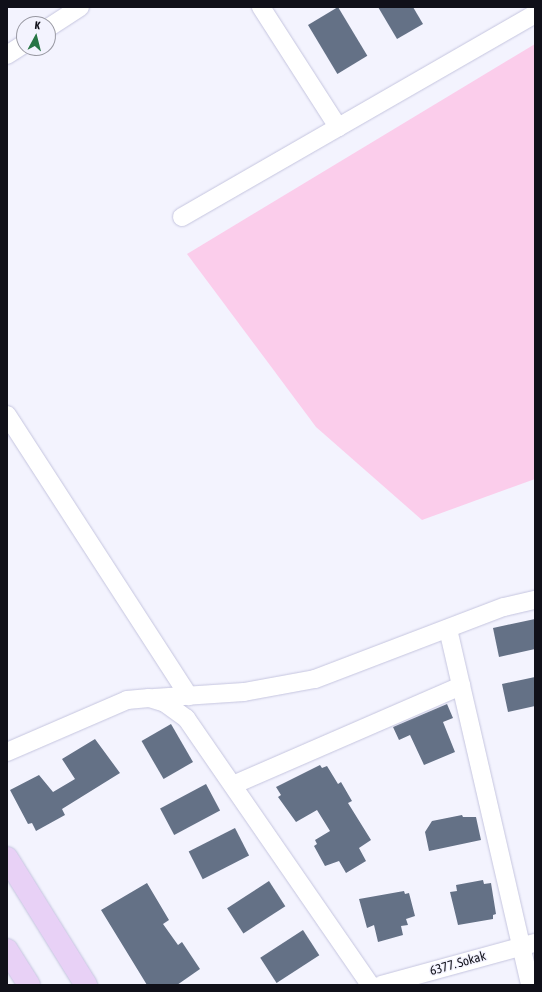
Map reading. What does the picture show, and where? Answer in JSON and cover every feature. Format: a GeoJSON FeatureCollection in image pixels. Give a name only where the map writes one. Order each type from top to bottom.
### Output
{"type":"FeatureCollection","features":[{"type":"Feature","properties":{"kind":"main road"},"geometry":{"type":"LineString","coordinates":[[7,858],[86,985]]}},
{"type":"Feature","properties":{"kind":"main road"},"geometry":{"type":"LineString","coordinates":[[7,950],[30,985]]}},
{"type":"Feature","properties":{"kind":"street"},"geometry":{"type":"LineString","coordinates":[[56,23],[80,7]]}},
{"type":"Feature","properties":{"kind":"street"},"geometry":{"type":"LineString","coordinates":[[261,7],[338,127]]}},
{"type":"Feature","properties":{"kind":"street"},"geometry":{"type":"LineString","coordinates":[[182,217],[535,14]]}},
{"type":"Feature","properties":{"kind":"street"},"geometry":{"type":"LineString","coordinates":[[7,55],[16,49]]}},
{"type":"Feature","properties":{"kind":"street"},"geometry":{"type":"LineString","coordinates":[[7,415],[189,696]]}},
{"type":"Feature","properties":{"kind":"street"},"geometry":{"type":"LineString","coordinates":[[7,752],[127,700],[244,692],[315,679],[504,607],[535,600]]}},
{"type":"Feature","properties":{"kind":"street"},"geometry":{"type":"LineString","coordinates":[[448,628],[461,686],[527,945],[530,985]]}},
{"type":"Feature","properties":{"kind":"street"},"geometry":{"type":"LineString","coordinates":[[233,785],[461,686]]}},
{"type":"Feature","properties":{"kind":"street"},"geometry":{"type":"LineString","coordinates":[[149,698],[165,703],[186,718],[370,985]]}},
{"type":"Feature","properties":{"kind":"street","name":"6377. Sokak"},"geometry":{"type":"LineString","coordinates":[[381,985],[527,945]]}},
{"type":"Feature","properties":{"kind":"shaded area"},"geometry":{"type":"Polygon","coordinates":[[[535,44],[535,479],[422,520],[316,427],[187,254],[535,44]]]}},
{"type":"Feature","properties":{"kind":"building"},"geometry":{"type":"Polygon","coordinates":[[[338,7],[367,56],[337,74],[308,25],[338,7]]]}},
{"type":"Feature","properties":{"kind":"building"},"geometry":{"type":"Polygon","coordinates":[[[378,7],[413,7],[423,24],[397,39],[378,7]]]}},
{"type":"Feature","properties":{"kind":"building"},"geometry":{"type":"Polygon","coordinates":[[[535,619],[535,649],[499,657],[493,628],[535,619]]]}},
{"type":"Feature","properties":{"kind":"building"},"geometry":{"type":"Polygon","coordinates":[[[535,677],[535,706],[508,712],[502,684],[535,677]]]}},
{"type":"Feature","properties":{"kind":"building"},"geometry":{"type":"Polygon","coordinates":[[[447,704],[453,718],[443,722],[455,752],[424,765],[410,735],[399,740],[393,727],[447,704]]]}},
{"type":"Feature","properties":{"kind":"building"},"geometry":{"type":"Polygon","coordinates":[[[171,724],[193,762],[164,779],[142,741],[171,724]]]}},
{"type":"Feature","properties":{"kind":"building"},"geometry":{"type":"Polygon","coordinates":[[[95,739],[120,773],[62,809],[65,815],[36,831],[32,823],[28,824],[10,790],[39,775],[53,792],[75,779],[62,759],[95,739]]]}},
{"type":"Feature","properties":{"kind":"building"},"geometry":{"type":"Polygon","coordinates":[[[320,765],[322,768],[327,766],[338,784],[341,782],[352,801],[348,803],[371,840],[359,848],[366,861],[346,873],[339,861],[325,866],[314,846],[317,844],[315,840],[330,831],[317,810],[296,822],[278,797],[281,795],[276,787],[320,765]]]}},
{"type":"Feature","properties":{"kind":"building"},"geometry":{"type":"Polygon","coordinates":[[[206,784],[220,810],[174,835],[160,808],[206,784]]]}},
{"type":"Feature","properties":{"kind":"building"},"geometry":{"type":"Polygon","coordinates":[[[462,815],[463,817],[476,817],[481,840],[429,851],[425,832],[432,821],[462,815]]]}},
{"type":"Feature","properties":{"kind":"building"},"geometry":{"type":"Polygon","coordinates":[[[235,828],[249,856],[203,879],[189,852],[235,828]]]}},
{"type":"Feature","properties":{"kind":"building"},"geometry":{"type":"Polygon","coordinates":[[[483,880],[484,884],[491,883],[496,914],[493,915],[493,919],[458,925],[450,892],[457,891],[456,885],[483,880]]]}},
{"type":"Feature","properties":{"kind":"building"},"geometry":{"type":"Polygon","coordinates":[[[269,881],[285,906],[243,933],[227,908],[269,881]]]}},
{"type":"Feature","properties":{"kind":"building"},"geometry":{"type":"Polygon","coordinates":[[[147,883],[169,920],[163,924],[178,945],[182,942],[200,969],[177,985],[147,985],[101,910],[147,883]]]}},
{"type":"Feature","properties":{"kind":"building"},"geometry":{"type":"Polygon","coordinates":[[[404,891],[405,894],[409,893],[415,916],[406,919],[408,925],[401,926],[403,935],[378,942],[374,925],[367,928],[359,899],[404,891]]]}},
{"type":"Feature","properties":{"kind":"building"},"geometry":{"type":"Polygon","coordinates":[[[303,930],[319,955],[277,983],[260,958],[303,930]]]}}]}
